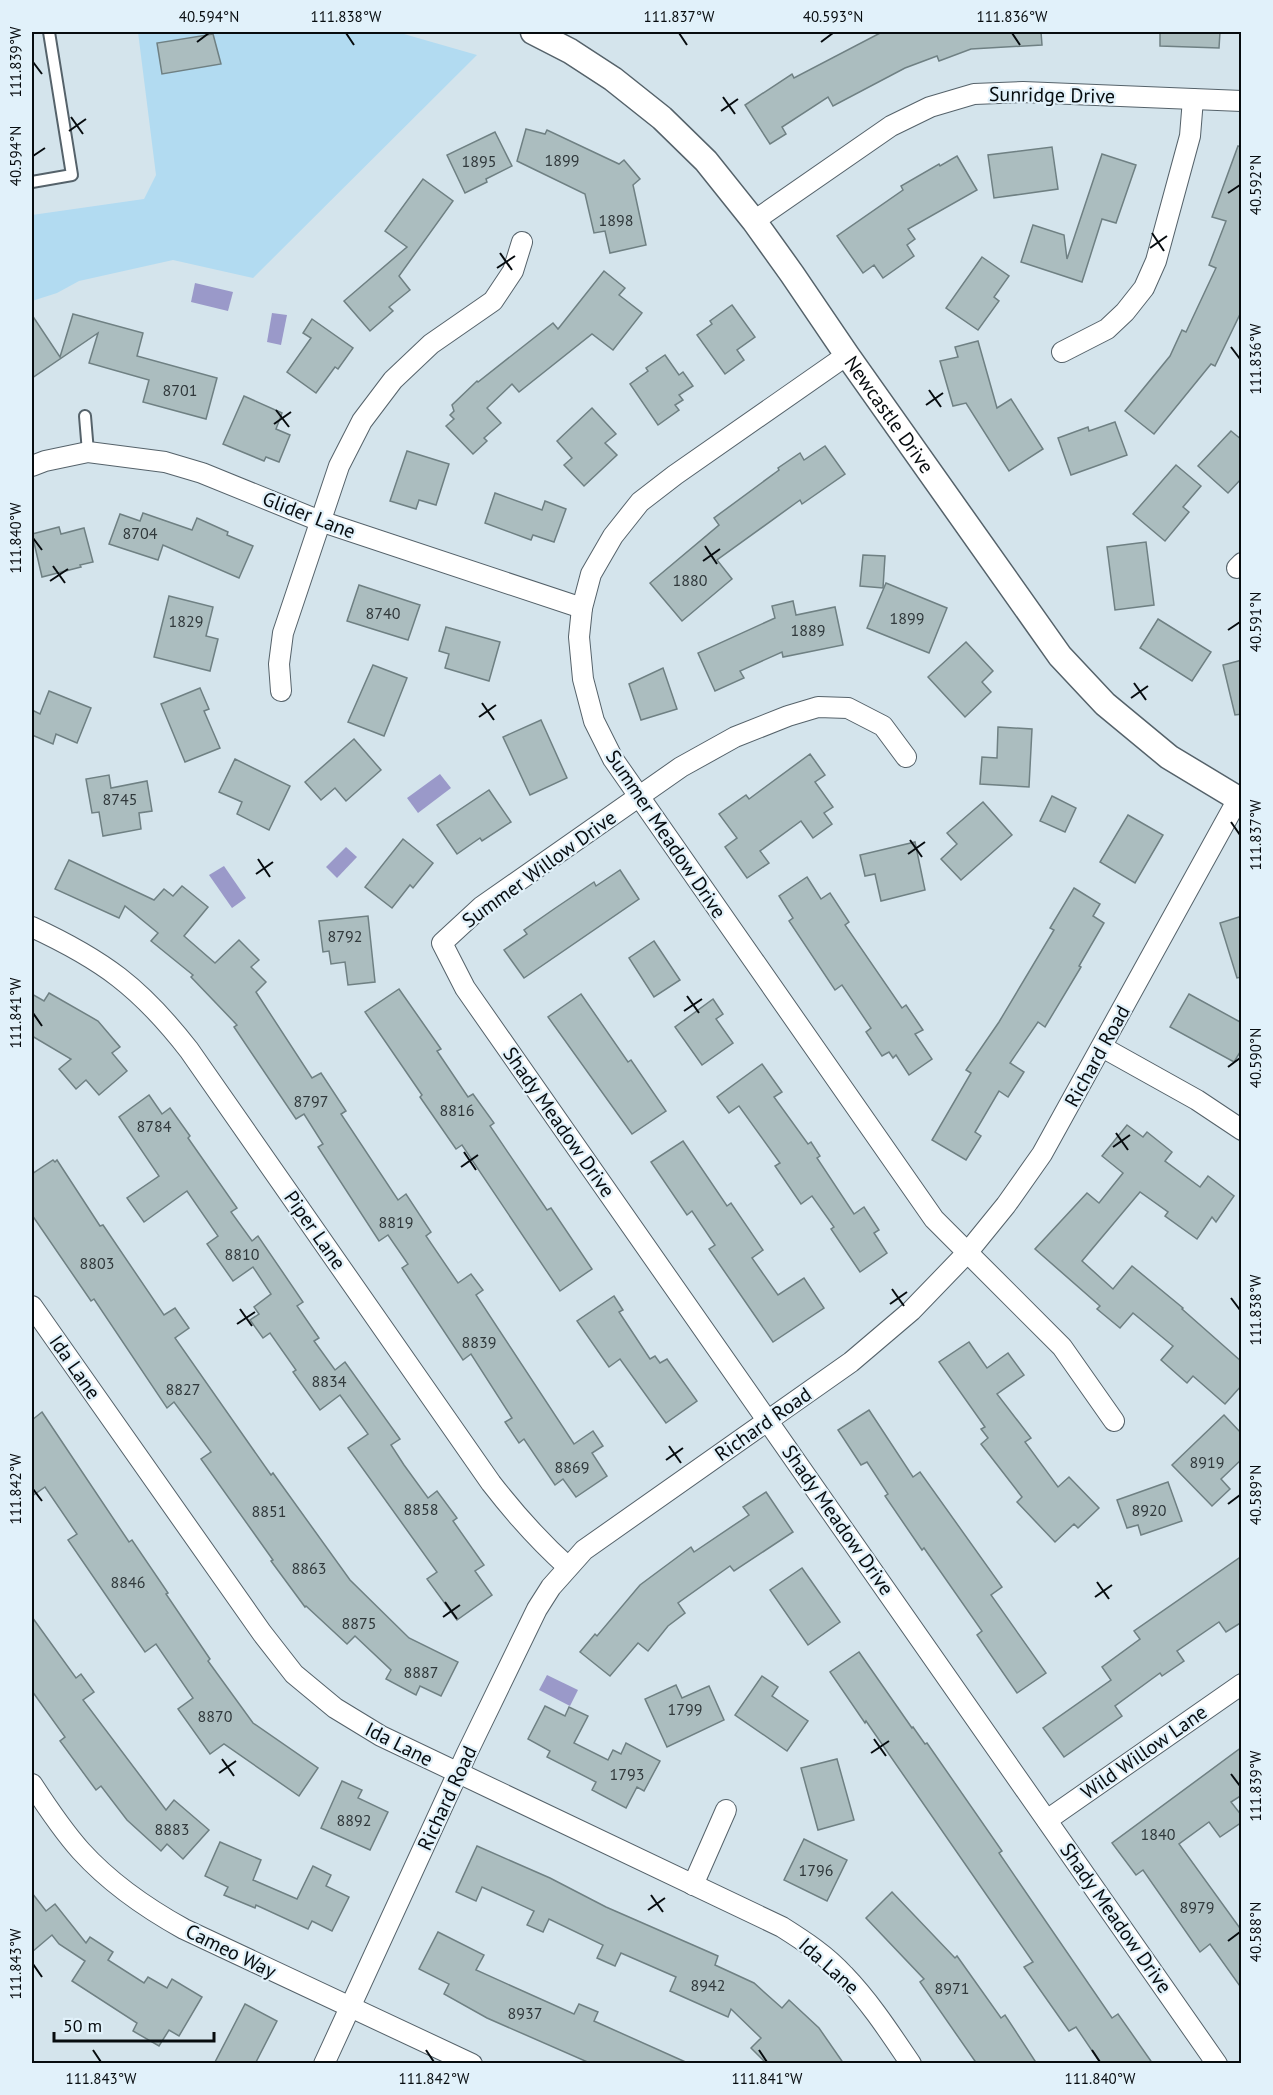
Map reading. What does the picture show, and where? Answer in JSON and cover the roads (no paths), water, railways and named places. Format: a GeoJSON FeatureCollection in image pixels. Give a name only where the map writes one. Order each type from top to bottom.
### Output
{"type":"FeatureCollection","features":[{"type":"Feature","properties":{"kind":"street","name":"Newcastle Drive"},"geometry":{"type":"LineString","coordinates":[[533,32],[570,51],[613,80],[662,118],[706,161],[754,221],[1060,656],[1105,704],[1169,757],[1240,800]]}},
{"type":"Feature","properties":{"kind":"street","name":"Sunridge Drive"},"geometry":{"type":"LineString","coordinates":[[754,221],[891,126],[930,107],[974,94],[1023,92],[1242,101]]}},
{"type":"Feature","properties":{"kind":"street"},"geometry":{"type":"LineString","coordinates":[[1062,352],[1107,329],[1125,312],[1144,288],[1156,261],[1190,136],[1193,99]]}},
{"type":"Feature","properties":{"kind":"street"},"geometry":{"type":"LineString","coordinates":[[280,691],[279,664],[283,633],[339,466],[362,421],[393,380],[431,344],[493,301],[513,271],[522,242]]}},
{"type":"Feature","properties":{"kind":"street","name":"Summer Meadow Drive"},"geometry":{"type":"LineString","coordinates":[[847,355],[640,502],[613,536],[591,574],[582,608],[579,637],[583,679],[594,721],[613,759],[934,1219],[1044,1326],[1062,1347],[1114,1421]]}},
{"type":"Feature","properties":{"kind":"street","name":"Glider Lane"},"geometry":{"type":"LineString","coordinates":[[32,466],[88,452],[165,462],[320,521],[582,608]]}},
{"type":"Feature","properties":{"kind":"street","name":"Summer Willow Drive"},"geometry":{"type":"LineString","coordinates":[[442,943],[481,907],[681,767],[735,737],[818,707],[848,708],[883,726],[906,757]]}},
{"type":"Feature","properties":{"kind":"street","name":"Richard Road"},"geometry":{"type":"LineString","coordinates":[[324,2064],[458,1773],[537,1609],[551,1587],[584,1550],[609,1531],[851,1362],[911,1311],[967,1253],[1006,1205],[1042,1154],[1240,800]]}},
{"type":"Feature","properties":{"kind":"street","name":"Piper Lane"},"geometry":{"type":"LineString","coordinates":[[32,927],[72,945],[105,966],[136,990],[164,1018],[196,1059],[491,1482],[516,1515],[568,1568]]}},
{"type":"Feature","properties":{"kind":"street","name":"Shady Meadow Drive"},"geometry":{"type":"LineString","coordinates":[[442,943],[465,988],[1217,2064]]}},
{"type":"Feature","properties":{"kind":"street"},"geometry":{"type":"LineString","coordinates":[[1102,1047],[1197,1100],[1242,1130]]}},
{"type":"Feature","properties":{"kind":"street","name":"Ida Lane"},"geometry":{"type":"LineString","coordinates":[[32,1306],[261,1634],[294,1674],[335,1708],[381,1736],[782,1927],[814,1948],[843,1973],[868,2002],[911,2064]]}},
{"type":"Feature","properties":{"kind":"street","name":"Wild Willow Lane"},"geometry":{"type":"LineString","coordinates":[[1047,1820],[1242,1684]]}},
{"type":"Feature","properties":{"kind":"street","name":"Cameo Way"},"geometry":{"type":"LineString","coordinates":[[32,1784],[81,1851],[112,1881],[146,1908],[184,1929],[472,2064]]}},
{"type":"Feature","properties":{"kind":"street"},"geometry":{"type":"LineString","coordinates":[[693,1885],[726,1810]]}},
{"type":"Feature","properties":{"kind":"lane"},"geometry":{"type":"LineString","coordinates":[[32,182],[72,175],[49,32]]}},
{"type":"Feature","properties":{"kind":"lane"},"geometry":{"type":"LineString","coordinates":[[85,416],[88,452]]}}]}
